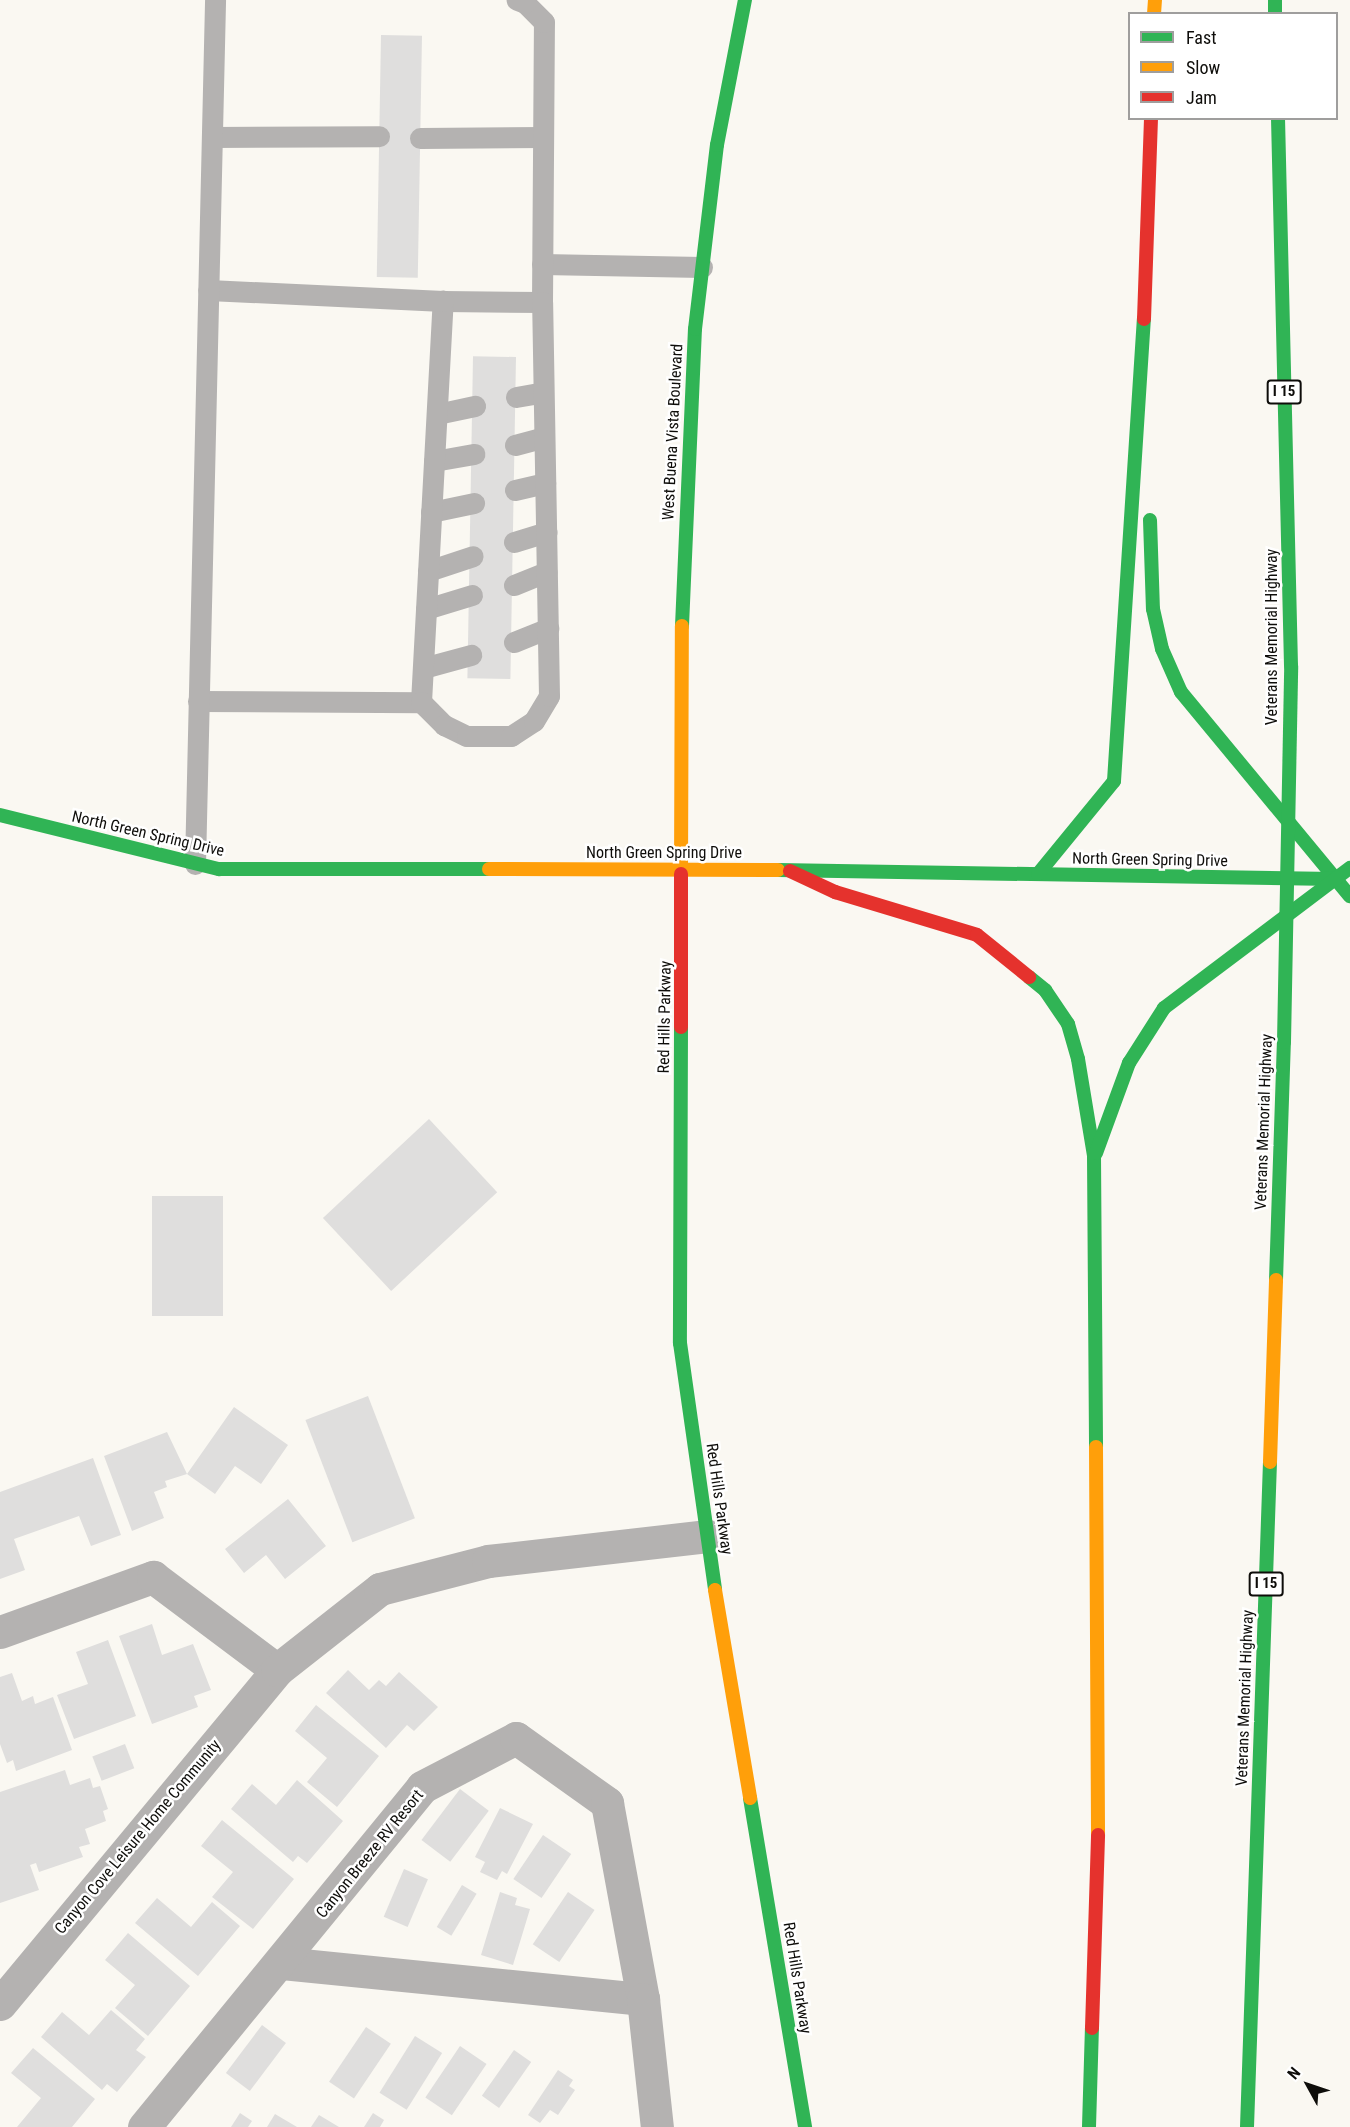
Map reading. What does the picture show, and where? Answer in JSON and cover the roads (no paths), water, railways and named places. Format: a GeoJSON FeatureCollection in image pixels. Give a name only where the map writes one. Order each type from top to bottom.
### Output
{"type":"FeatureCollection","features":[{"type":"Feature","properties":{"kind":"main road","name":"West Buena Vista Boulevard"},"geometry":{"type":"LineString","coordinates":[[684,869],[683,600],[695,329],[717,146],[744,0]]}},
{"type":"Feature","properties":{"kind":"main road"},"geometry":{"type":"LineString","coordinates":[[1038,874],[1114,782],[1143,349],[1151,120]]}},
{"type":"Feature","properties":{"kind":"main road","name":"Veterans Memorial Highway"},"geometry":{"type":"LineString","coordinates":[[1247,2127],[1284,1042],[1291,666],[1278,120]]}},
{"type":"Feature","properties":{"kind":"main road"},"geometry":{"type":"LineString","coordinates":[[1143,349],[1148,479]]}},
{"type":"Feature","properties":{"kind":"main road"},"geometry":{"type":"LineString","coordinates":[[1149,502],[1153,609],[1162,649],[1181,693],[1350,896]]}},
{"type":"Feature","properties":{"kind":"main road","name":"North Green Spring Drive"},"geometry":{"type":"LineString","coordinates":[[0,814],[219,869],[684,869],[1335,879]]}},
{"type":"Feature","properties":{"kind":"main road"},"geometry":{"type":"LineString","coordinates":[[1095,1156],[1129,1063],[1164,1008],[1350,868]]}},
{"type":"Feature","properties":{"kind":"main road","name":"Red Hills Parkway"},"geometry":{"type":"LineString","coordinates":[[684,869],[680,1343],[708,1536],[805,2127]]}},
{"type":"Feature","properties":{"kind":"main road"},"geometry":{"type":"LineString","coordinates":[[790,871],[835,892],[977,935],[1045,990],[1068,1024],[1095,1156],[1098,1828],[1089,2127]]}},
{"type":"Feature","properties":{"kind":"street","name":"Canyon Cove Leisure Home Community"},"geometry":{"type":"LineString","coordinates":[[0,2004],[277,1670],[380,1589],[488,1561],[708,1536]]}},
{"type":"Feature","properties":{"kind":"street"},"geometry":{"type":"LineString","coordinates":[[0,1632],[153,1577],[277,1670]]}},
{"type":"Feature","properties":{"kind":"street","name":"Canyon Breeze RV Resort"},"geometry":{"type":"LineString","coordinates":[[144,2127],[282,1963],[422,1787],[516,1738],[607,1803],[643,1999],[657,2127]]}},
{"type":"Feature","properties":{"kind":"street"},"geometry":{"type":"LineString","coordinates":[[282,1963],[643,1999]]}},
{"type":"Feature","properties":{"kind":"lane"},"geometry":{"type":"LineString","coordinates":[[195,864],[215,0]]}},
{"type":"Feature","properties":{"kind":"lane"},"geometry":{"type":"LineString","coordinates":[[198,701],[421,702],[444,725],[467,736],[511,736],[534,721],[549,696],[542,302],[544,22],[525,3],[517,0]]}},
{"type":"Feature","properties":{"kind":"lane"},"geometry":{"type":"LineString","coordinates":[[212,137],[379,136]]}},
{"type":"Feature","properties":{"kind":"lane"},"geometry":{"type":"LineString","coordinates":[[420,138],[543,137]]}},
{"type":"Feature","properties":{"kind":"lane"},"geometry":{"type":"LineString","coordinates":[[542,264],[702,267]]}},
{"type":"Feature","properties":{"kind":"lane"},"geometry":{"type":"LineString","coordinates":[[208,290],[443,301],[542,302]]}},
{"type":"Feature","properties":{"kind":"lane"},"geometry":{"type":"LineString","coordinates":[[421,702],[443,301]]}},
{"type":"Feature","properties":{"kind":"lane"},"geometry":{"type":"LineString","coordinates":[[516,397],[543,392]]}},
{"type":"Feature","properties":{"kind":"lane"},"geometry":{"type":"LineString","coordinates":[[437,414],[475,406]]}},
{"type":"Feature","properties":{"kind":"lane"},"geometry":{"type":"LineString","coordinates":[[516,445],[544,437]]}},
{"type":"Feature","properties":{"kind":"lane"},"geometry":{"type":"LineString","coordinates":[[434,461],[474,454]]}},
{"type":"Feature","properties":{"kind":"lane"},"geometry":{"type":"LineString","coordinates":[[515,490],[545,483]]}},
{"type":"Feature","properties":{"kind":"lane"},"geometry":{"type":"LineString","coordinates":[[431,512],[474,502]]}},
{"type":"Feature","properties":{"kind":"lane"},"geometry":{"type":"LineString","coordinates":[[514,542],[546,532]]}},
{"type":"Feature","properties":{"kind":"lane"},"geometry":{"type":"LineString","coordinates":[[428,571],[473,556]]}},
{"type":"Feature","properties":{"kind":"lane"},"geometry":{"type":"LineString","coordinates":[[514,585],[547,573]]}},
{"type":"Feature","properties":{"kind":"lane"},"geometry":{"type":"LineString","coordinates":[[426,609],[472,595]]}},
{"type":"Feature","properties":{"kind":"lane"},"geometry":{"type":"LineString","coordinates":[[513,642],[548,628]]}},
{"type":"Feature","properties":{"kind":"lane"},"geometry":{"type":"LineString","coordinates":[[423,668],[471,655]]}}]}
